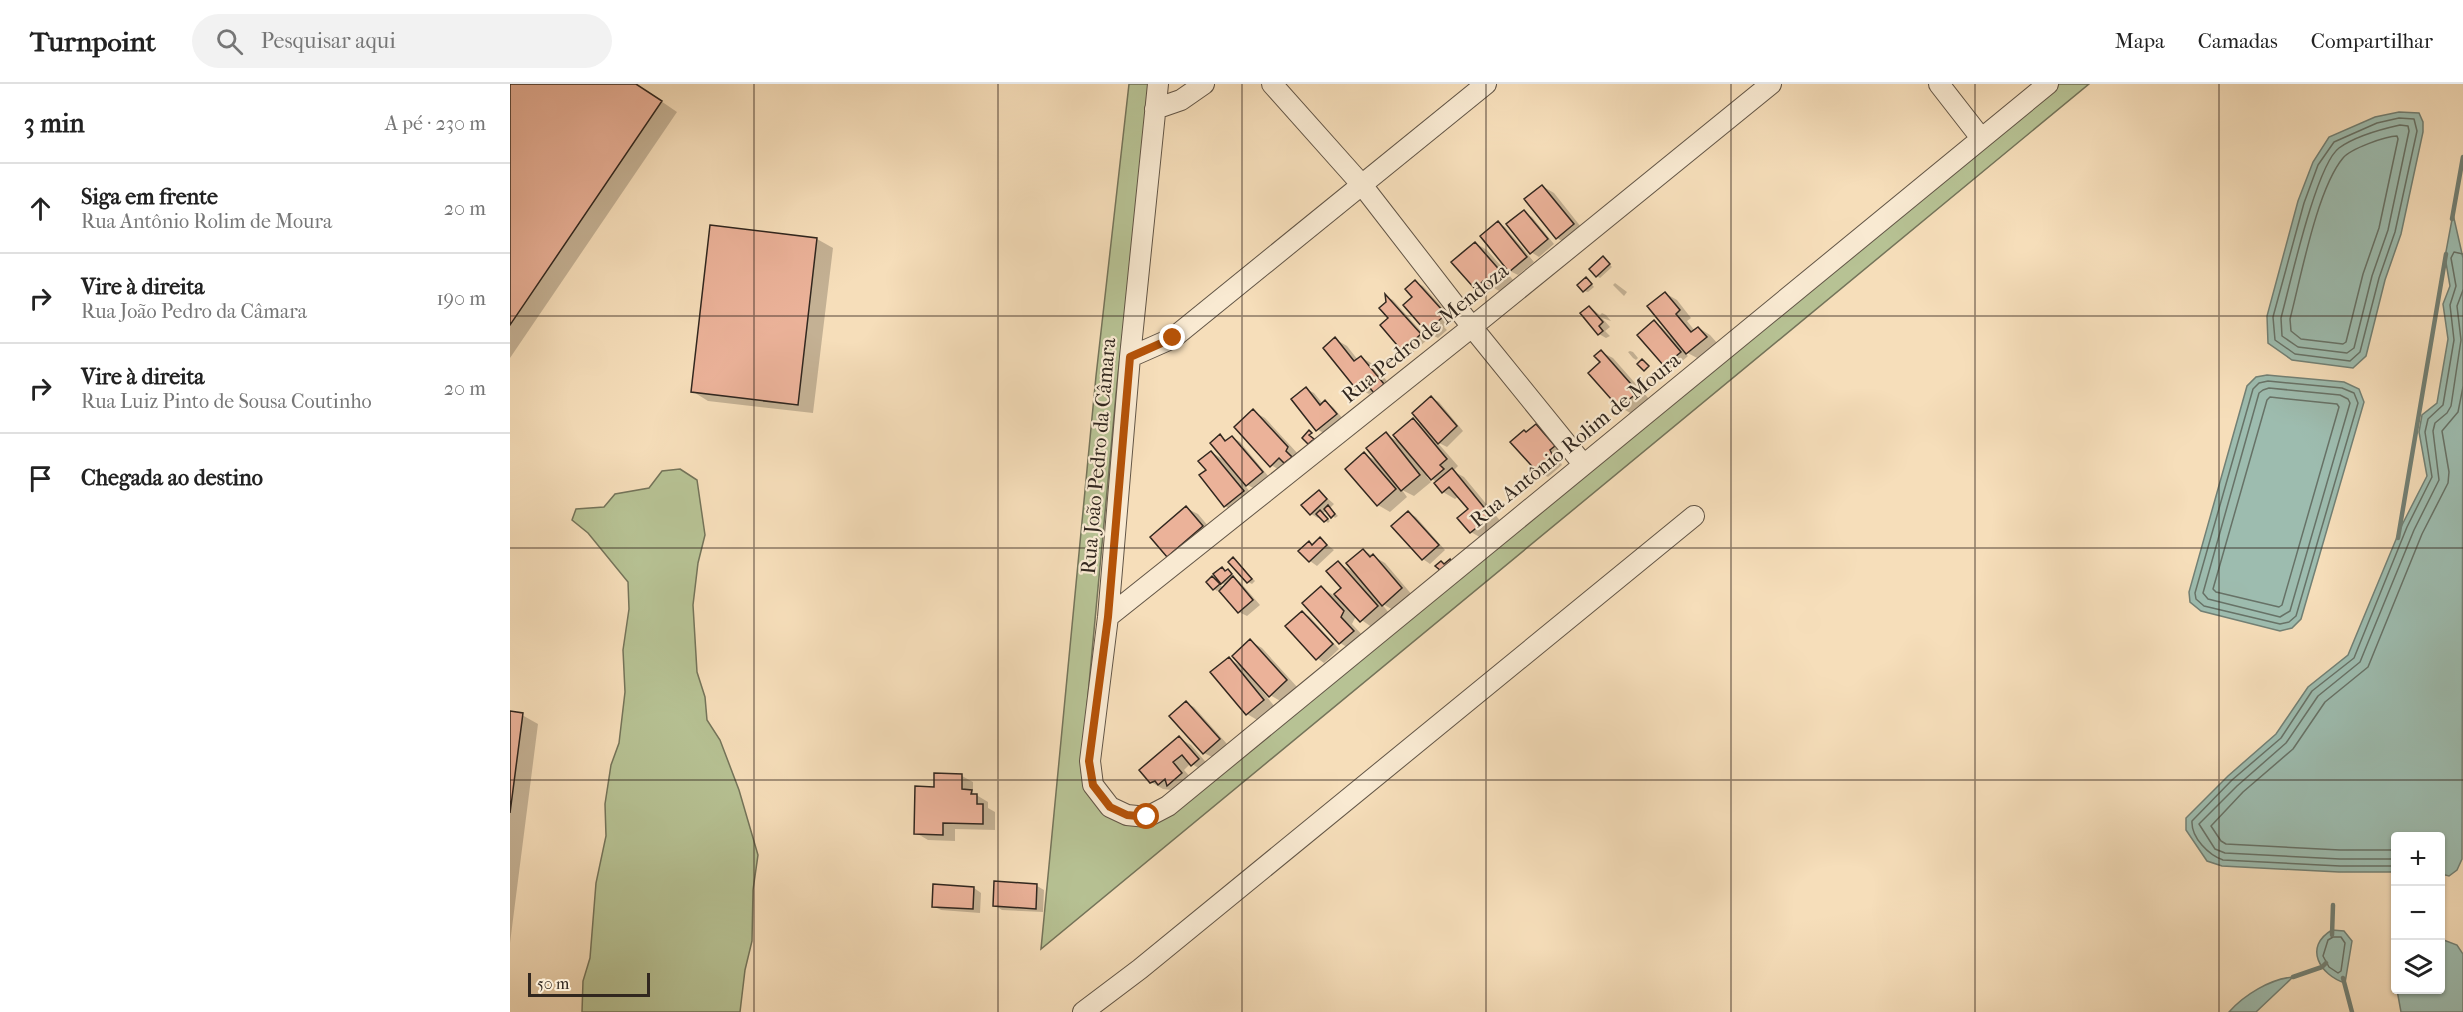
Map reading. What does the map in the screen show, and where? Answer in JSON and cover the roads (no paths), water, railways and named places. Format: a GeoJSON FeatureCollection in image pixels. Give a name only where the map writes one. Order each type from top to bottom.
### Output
{"type":"FeatureCollection","features":[{"type":"Feature","properties":{"kind":"street","name":"Rua João Pedro da Câmara"},"geometry":{"type":"LineString","coordinates":[[1127,815],[1110,807],[1093,785],[1089,761],[1108,617],[1130,357],[1158,84]]}},
{"type":"Feature","properties":{"kind":"street"},"geometry":{"type":"LineString","coordinates":[[1155,109],[1181,100],[1204,84]]}},
{"type":"Feature","properties":{"kind":"street"},"geometry":{"type":"LineString","coordinates":[[1272,84],[1362,185],[1472,327],[1583,464]]}},
{"type":"Feature","properties":{"kind":"street"},"geometry":{"type":"LineString","coordinates":[[1130,357],[1173,338],[1486,84]]}},
{"type":"Feature","properties":{"kind":"street","name":"Rua Pedro de Mendoza"},"geometry":{"type":"LineString","coordinates":[[1108,617],[1472,327],[1771,84]]}},
{"type":"Feature","properties":{"kind":"street"},"geometry":{"type":"LineString","coordinates":[[1939,84],[1981,138]]}},
{"type":"Feature","properties":{"kind":"street","name":"Rua Antônio Rolim de Moura"},"geometry":{"type":"LineString","coordinates":[[1127,815],[1147,817],[1168,806],[2048,84]]}},
{"type":"Feature","properties":{"kind":"street"},"geometry":{"type":"LineString","coordinates":[[1083,1012],[1149,961],[1694,516]]}},
{"type":"Feature","properties":{"kind":"water"},"geometry":{"type":"Polygon","coordinates":[[[2399,112],[2419,113],[2423,122],[2423,132],[2401,234],[2385,280],[2366,356],[2353,368],[2292,360],[2268,343],[2267,316],[2298,201],[2313,162],[2329,137],[2375,117],[2399,112]]]}},
{"type":"Feature","properties":{"kind":"water"},"geometry":{"type":"Polygon","coordinates":[[[2453,214],[2463,258],[2462,859],[2457,870],[2449,876],[2445,875],[2445,832],[2391,832],[2391,872],[2339,872],[2222,866],[2207,861],[2186,830],[2186,818],[2228,776],[2276,734],[2308,687],[2348,655],[2402,525],[2427,476],[2419,432],[2422,415],[2437,403],[2448,339],[2443,304],[2450,286],[2445,257],[2453,214]]]}},
{"type":"Feature","properties":{"kind":"water"},"geometry":{"type":"Polygon","coordinates":[[[2267,375],[2344,382],[2359,389],[2364,402],[2301,619],[2292,628],[2280,631],[2201,611],[2190,602],[2189,592],[2247,386],[2256,377],[2267,375]]]}},
{"type":"Feature","properties":{"kind":"water"},"geometry":{"type":"Polygon","coordinates":[[[2332,930],[2344,931],[2352,941],[2345,983],[2328,974],[2318,960],[2318,944],[2332,930]]]}},
{"type":"Feature","properties":{"kind":"water"},"geometry":{"type":"Polygon","coordinates":[[[2445,940],[2457,945],[2463,954],[2463,1012],[2401,1012],[2398,994],[2445,994],[2445,940]]]}},
{"type":"Feature","properties":{"kind":"water"},"geometry":{"type":"Polygon","coordinates":[[[2293,977],[2256,1012],[2229,1012],[2258,989],[2275,981],[2293,977]]]}},
{"type":"Feature","properties":{"kind":"waterway"},"geometry":{"type":"LineString","coordinates":[[2452,219],[2463,157]]}},
{"type":"Feature","properties":{"kind":"waterway"},"geometry":{"type":"LineString","coordinates":[[2398,538],[2446,254]]}},
{"type":"Feature","properties":{"kind":"waterway"},"geometry":{"type":"LineString","coordinates":[[2332,935],[2333,905]]}},
{"type":"Feature","properties":{"kind":"waterway"},"geometry":{"type":"LineString","coordinates":[[2293,977],[2322,967],[2326,963]]}},
{"type":"Feature","properties":{"kind":"waterway"},"geometry":{"type":"LineString","coordinates":[[2343,978],[2352,1012]]}}]}
